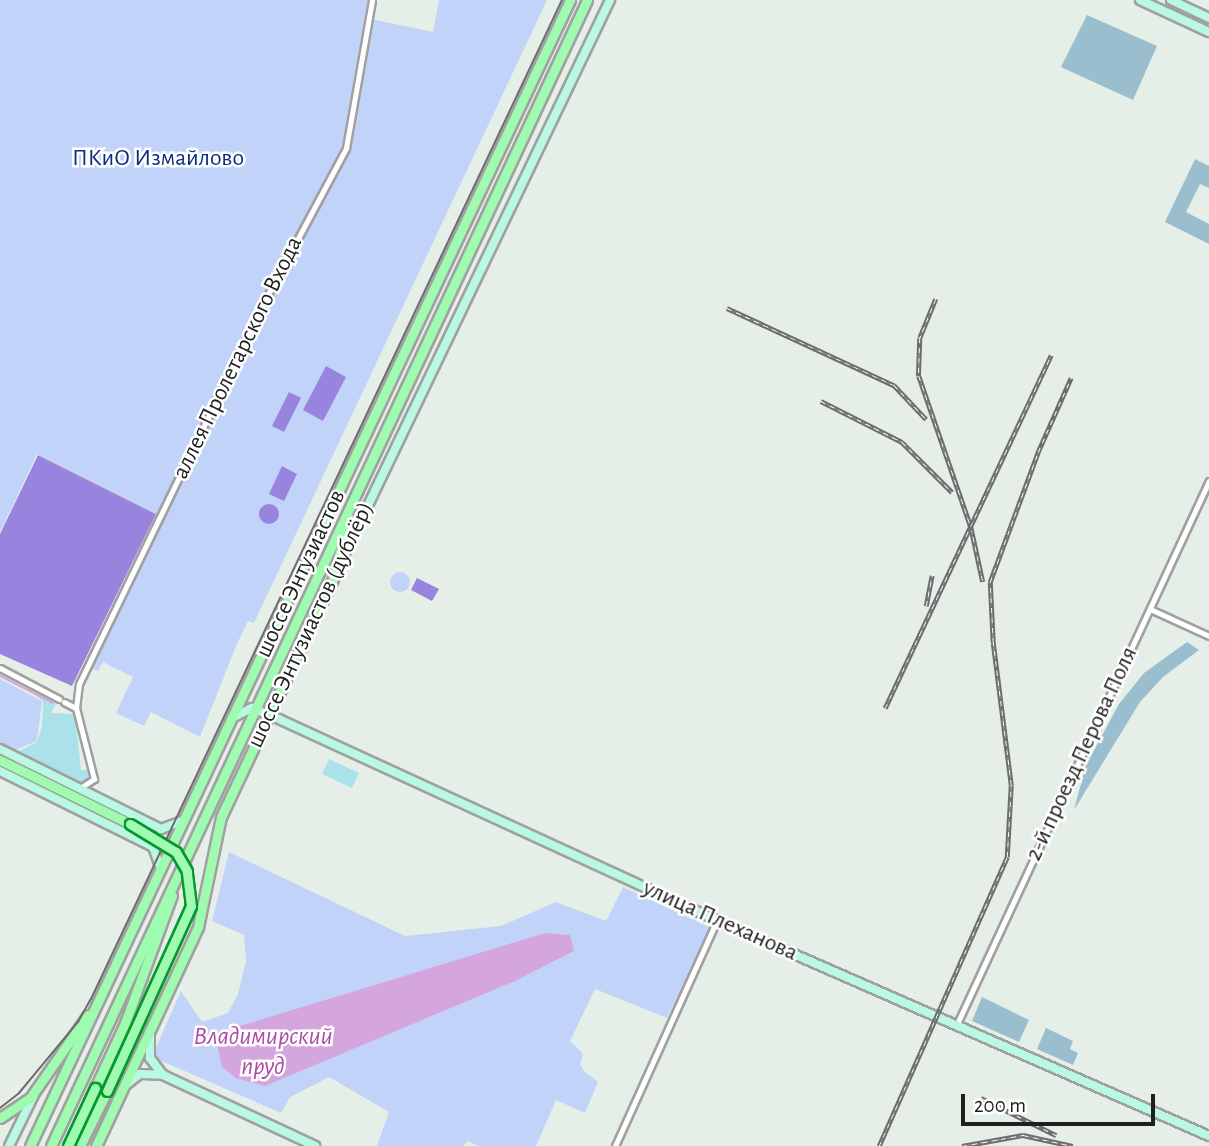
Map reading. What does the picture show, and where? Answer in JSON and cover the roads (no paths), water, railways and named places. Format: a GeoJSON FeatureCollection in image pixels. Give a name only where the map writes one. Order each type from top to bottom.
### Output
{"type":"FeatureCollection","features":[{"type":"Feature","properties":{"kind":"main road","name":"шоссе Энтузиастов"},"geometry":{"type":"LineString","coordinates":[[30,1146],[570,0]]}},
{"type":"Feature","properties":{"kind":"main road","name":"шоссе Энтузиастов"},"geometry":{"type":"LineString","coordinates":[[51,1146],[587,0]]}},
{"type":"Feature","properties":{"kind":"main road"},"geometry":{"type":"LineString","coordinates":[[1140,0],[1209,32]]}},
{"type":"Feature","properties":{"kind":"main road"},"geometry":{"type":"LineString","coordinates":[[1171,0],[1209,18]]}},
{"type":"Feature","properties":{"kind":"main road","name":"шоссе Энтузиастов (дублёр)"},"geometry":{"type":"LineString","coordinates":[[96,1146],[198,927],[221,817],[267,714],[608,2]]}},
{"type":"Feature","properties":{"kind":"main road"},"geometry":{"type":"LineString","coordinates":[[333,579],[353,500]]}},
{"type":"Feature","properties":{"kind":"main road"},"geometry":{"type":"LineString","coordinates":[[234,717],[275,698],[281,720],[257,737]]}},
{"type":"Feature","properties":{"kind":"main road","name":"улица Плеханова"},"geometry":{"type":"LineString","coordinates":[[255,709],[718,920],[1209,1136]]}},
{"type":"Feature","properties":{"kind":"main road"},"geometry":{"type":"LineString","coordinates":[[0,749],[161,829],[170,829],[185,819]]}},
{"type":"Feature","properties":{"kind":"main road"},"geometry":{"type":"LineString","coordinates":[[0,760],[166,843],[187,871],[191,899],[184,925],[80,1146]]}},
{"type":"Feature","properties":{"kind":"main road"},"geometry":{"type":"LineString","coordinates":[[0,771],[153,848],[161,869]]}},
{"type":"Feature","properties":{"kind":"main road"},"geometry":{"type":"LineString","coordinates":[[68,1146],[125,1023],[180,868]]}},
{"type":"Feature","properties":{"kind":"main road"},"geometry":{"type":"LineString","coordinates":[[0,1118],[23,1105],[100,999]]}},
{"type":"Feature","properties":{"kind":"main road"},"geometry":{"type":"LineString","coordinates":[[150,1032],[150,1058],[163,1075]]}},
{"type":"Feature","properties":{"kind":"main road"},"geometry":{"type":"LineString","coordinates":[[125,1085],[140,1074],[163,1075],[314,1146]]}},
{"type":"Feature","properties":{"kind":"main road"},"geometry":{"type":"LineString","coordinates":[[9,1146],[38,1086]]}},
{"type":"Feature","properties":{"kind":"street","name":"аллея Пролетарского Входа"},"geometry":{"type":"LineString","coordinates":[[78,788],[94,779],[76,708],[79,684],[265,300],[346,148],[372,0]]}},
{"type":"Feature","properties":{"kind":"street","name":"2-й проезд Перова Поля"},"geometry":{"type":"LineString","coordinates":[[957,1026],[1209,481]]}},
{"type":"Feature","properties":{"kind":"street"},"geometry":{"type":"LineString","coordinates":[[1150,609],[1209,636]]}},
{"type":"Feature","properties":{"kind":"street"},"geometry":{"type":"LineString","coordinates":[[0,668],[76,708]]}},
{"type":"Feature","properties":{"kind":"street"},"geometry":{"type":"LineString","coordinates":[[615,1146],[718,920]]}},
{"type":"Feature","properties":{"kind":"water","name":"Владимирский пруд"},"geometry":{"type":"Polygon","coordinates":[[[545,933],[570,935],[574,951],[515,981],[265,1086],[236,1078],[222,1067],[217,1043],[227,1030],[545,933]]]}},
{"type":"Feature","properties":{"kind":"waterway"},"geometry":{"type":"LineString","coordinates":[[0,676],[53,703]]}},
{"type":"Feature","properties":{"kind":"tram line"},"geometry":{"type":"LineString","coordinates":[[0,1108],[19,1093],[78,1022],[91,999],[562,0]]}},
{"type":"Feature","properties":{"kind":"railway"},"geometry":{"type":"LineString","coordinates":[[936,299],[920,338],[919,376],[971,527],[983,582]]}},
{"type":"Feature","properties":{"kind":"railway"},"geometry":{"type":"LineString","coordinates":[[727,308],[894,385],[926,419]]}},
{"type":"Feature","properties":{"kind":"railway"},"geometry":{"type":"LineString","coordinates":[[885,708],[1051,355]]}},
{"type":"Feature","properties":{"kind":"railway"},"geometry":{"type":"LineString","coordinates":[[879,1146],[1007,857],[1011,785],[993,643],[990,582],[1038,452],[1071,378]]}},
{"type":"Feature","properties":{"kind":"railway"},"geometry":{"type":"LineString","coordinates":[[821,401],[902,442],[952,492]]}},
{"type":"Feature","properties":{"kind":"railway"},"geometry":{"type":"LineString","coordinates":[[926,606],[932,576]]}},
{"type":"Feature","properties":{"kind":"railway"},"geometry":{"type":"LineString","coordinates":[[981,1098],[1056,1135]]}},
{"type":"Feature","properties":{"kind":"railway"},"geometry":{"type":"LineString","coordinates":[[962,1146],[1023,1135],[1073,1146]]}},
{"type":"Feature","properties":{"kind":"park label","name":"ПКиО Измайлово"},"geometry":{"type":"Point","coordinates":[158,159]}}]}
